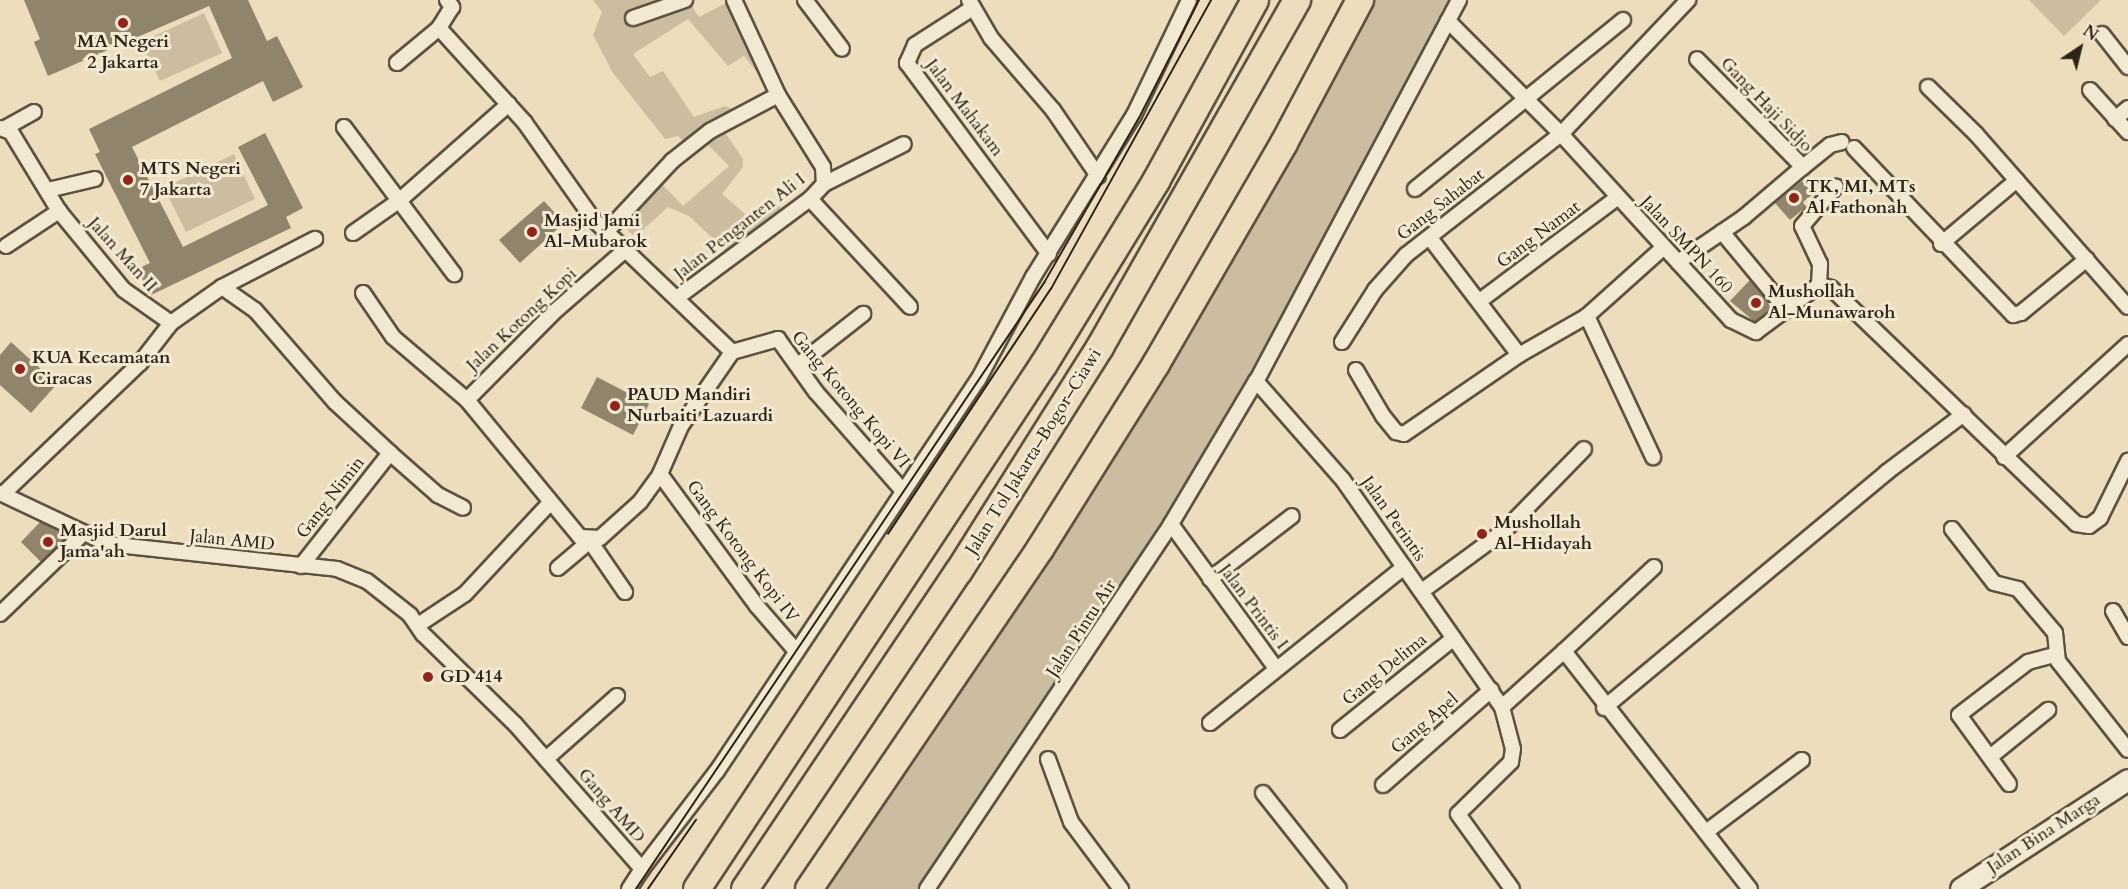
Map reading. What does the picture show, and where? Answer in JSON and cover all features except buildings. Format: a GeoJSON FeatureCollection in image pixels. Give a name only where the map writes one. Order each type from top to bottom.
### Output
{"type":"FeatureCollection","features":[{"type":"Feature","properties":{"kind":"highway"},"geometry":{"type":"LineString","coordinates":[[697,889],[1044,364],[1156,181],[1255,0]]}},
{"type":"Feature","properties":{"kind":"highway","name":"Jalan Tol Jakarta–Bogor–Ciawi"},"geometry":{"type":"LineString","coordinates":[[745,889],[959,571],[1100,347],[1297,0]]}},
{"type":"Feature","properties":{"kind":"highway"},"geometry":{"type":"LineString","coordinates":[[809,889],[1040,549],[1156,364],[1284,143],[1360,0]]}},
{"type":"Feature","properties":{"kind":"street"},"geometry":{"type":"LineString","coordinates":[[633,18],[685,0]]}},
{"type":"Feature","properties":{"kind":"street"},"geometry":{"type":"LineString","coordinates":[[734,0],[778,95],[823,168],[824,184],[904,144]]}},
{"type":"Feature","properties":{"kind":"street"},"geometry":{"type":"LineString","coordinates":[[805,0],[842,50]]}},
{"type":"Feature","properties":{"kind":"street","name":"Gang AMD"},"geometry":{"type":"LineString","coordinates":[[418,625],[546,759],[642,869],[684,818],[978,380],[1049,254],[1134,115],[1189,0]]}},
{"type":"Feature","properties":{"kind":"street"},"geometry":{"type":"LineString","coordinates":[[1256,381],[1459,0]]}},
{"type":"Feature","properties":{"kind":"street","name":"Gang Sahabat"},"geometry":{"type":"LineString","coordinates":[[1342,342],[1356,317],[1406,255],[1561,134],[1688,0]]}},
{"type":"Feature","properties":{"kind":"street"},"geometry":{"type":"LineString","coordinates":[[398,63],[439,28],[454,2]]}},
{"type":"Feature","properties":{"kind":"street"},"geometry":{"type":"LineString","coordinates":[[970,5],[1053,110],[1098,176]]}},
{"type":"Feature","properties":{"kind":"street","name":"Jalan Mahakam"},"geometry":{"type":"LineString","coordinates":[[970,5],[915,45],[907,63],[1049,254]]}},
{"type":"Feature","properties":{"kind":"street"},"geometry":{"type":"LineString","coordinates":[[1415,189],[1623,20]]}},
{"type":"Feature","properties":{"kind":"street","name":"Jalan SMPN 160"},"geometry":{"type":"LineString","coordinates":[[1448,21],[1524,101],[1561,134],[1617,198],[1731,320],[1747,330],[1763,329],[1785,308],[1819,285]]}},
{"type":"Feature","properties":{"kind":"street","name":"Jalan Penganten Ali I"},"geometry":{"type":"LineString","coordinates":[[439,28],[509,104],[593,219],[624,251],[678,297],[732,352]]}},
{"type":"Feature","properties":{"kind":"street"},"geometry":{"type":"LineString","coordinates":[[2102,34],[2128,67]]}},
{"type":"Feature","properties":{"kind":"street","name":"Gang Haji Sidjo"},"geometry":{"type":"LineString","coordinates":[[1678,262],[1722,232],[1803,167],[1697,59]]}},
{"type":"Feature","properties":{"kind":"street"},"geometry":{"type":"LineString","coordinates":[[1928,87],[2017,180],[2128,307]]}},
{"type":"Feature","properties":{"kind":"street"},"geometry":{"type":"LineString","coordinates":[[2090,90],[2128,132]]}},
{"type":"Feature","properties":{"kind":"street"},"geometry":{"type":"LineString","coordinates":[[607,231],[672,161],[710,131],[778,95]]}},
{"type":"Feature","properties":{"kind":"street"},"geometry":{"type":"LineString","coordinates":[[353,232],[400,200],[509,104]]}},
{"type":"Feature","properties":{"kind":"street"},"geometry":{"type":"LineString","coordinates":[[2115,119],[2128,108]]}},
{"type":"Feature","properties":{"kind":"street"},"geometry":{"type":"LineString","coordinates":[[2,128],[34,112]]}},
{"type":"Feature","properties":{"kind":"street"},"geometry":{"type":"LineString","coordinates":[[344,127],[454,274]]}},
{"type":"Feature","properties":{"kind":"street","name":"Jalan Man II"},"geometry":{"type":"LineString","coordinates":[[2,128],[48,190],[59,211],[124,290],[171,323]]}},
{"type":"Feature","properties":{"kind":"street"},"geometry":{"type":"LineString","coordinates":[[1803,167],[1830,145],[1848,145],[1941,244],[2013,315],[2021,314],[2087,259]]}},
{"type":"Feature","properties":{"kind":"street"},"geometry":{"type":"LineString","coordinates":[[48,190],[95,179]]}},
{"type":"Feature","properties":{"kind":"street"},"geometry":{"type":"LineString","coordinates":[[1941,244],[2017,180]]}},
{"type":"Feature","properties":{"kind":"street","name":"Jalan Penganten Ali I"},"geometry":{"type":"LineString","coordinates":[[678,297],[810,199],[824,184]]}},
{"type":"Feature","properties":{"kind":"street"},"geometry":{"type":"LineString","coordinates":[[1836,186],[1802,226],[1820,264],[1819,285],[1831,288],[1964,414],[2004,457],[2063,514],[2076,524],[2089,525],[2100,518],[2128,461]]}},
{"type":"Feature","properties":{"kind":"street","name":"Gang Namat"},"geometry":{"type":"LineString","coordinates":[[1481,300],[1617,198]]}},
{"type":"Feature","properties":{"kind":"street"},"geometry":{"type":"LineString","coordinates":[[810,199],[910,307]]}},
{"type":"Feature","properties":{"kind":"street"},"geometry":{"type":"LineString","coordinates":[[6,246],[59,211]]}},
{"type":"Feature","properties":{"kind":"street"},"geometry":{"type":"LineString","coordinates":[[1722,232],[1785,308]]}},
{"type":"Feature","properties":{"kind":"street"},"geometry":{"type":"LineString","coordinates":[[1430,238],[1481,300],[1519,355]]}},
{"type":"Feature","properties":{"kind":"street"},"geometry":{"type":"LineString","coordinates":[[2,493],[140,363],[171,323],[222,287],[315,239]]}},
{"type":"Feature","properties":{"kind":"street"},"geometry":{"type":"LineString","coordinates":[[1356,370],[1383,416],[1396,432],[1404,434],[1519,355],[1587,316],[1664,247]]}},
{"type":"Feature","properties":{"kind":"street","name":"Jalan Kotong Kopi"},"geometry":{"type":"LineString","coordinates":[[550,502],[467,400],[553,313],[624,251]]}},
{"type":"Feature","properties":{"kind":"street"},"geometry":{"type":"LineString","coordinates":[[222,287],[255,310],[335,402],[390,453],[438,495],[463,508]]}},
{"type":"Feature","properties":{"kind":"street"},"geometry":{"type":"LineString","coordinates":[[363,293],[393,337],[467,400]]}},
{"type":"Feature","properties":{"kind":"street"},"geometry":{"type":"LineString","coordinates":[[798,365],[863,314]]}},
{"type":"Feature","properties":{"kind":"street"},"geometry":{"type":"LineString","coordinates":[[1587,316],[1653,457]]}},
{"type":"Feature","properties":{"kind":"street","name":"Gang Kotong Kopi VI"},"geometry":{"type":"LineString","coordinates":[[732,352],[777,339],[903,491]]}},
{"type":"Feature","properties":{"kind":"street"},"geometry":{"type":"LineString","coordinates":[[2004,457],[2128,344]]}},
{"type":"Feature","properties":{"kind":"street"},"geometry":{"type":"LineString","coordinates":[[558,568],[590,541],[600,538],[640,502],[660,474],[681,426],[732,352]]}},
{"type":"Feature","properties":{"kind":"street","name":"Jalan Pintu Air"},"geometry":{"type":"LineString","coordinates":[[927,889],[1171,524],[1256,381]]}},
{"type":"Feature","properties":{"kind":"street","name":"Jalan Perintis"},"geometry":{"type":"LineString","coordinates":[[1256,381],[1343,480],[1502,707],[1513,749],[1511,762],[1458,814],[1512,889]]}},
{"type":"Feature","properties":{"kind":"street"},"geometry":{"type":"LineString","coordinates":[[1604,708],[1887,472],[1964,414]]}},
{"type":"Feature","properties":{"kind":"street"},"geometry":{"type":"LineString","coordinates":[[1422,591],[1505,530],[1584,449]]}},
{"type":"Feature","properties":{"kind":"street","name":"Gang Nimin"},"geometry":{"type":"LineString","coordinates":[[301,566],[390,453]]}},
{"type":"Feature","properties":{"kind":"street","name":"Gang Kotong Kopi IV"},"geometry":{"type":"LineString","coordinates":[[660,474],[757,606],[796,651]]}},
{"type":"Feature","properties":{"kind":"street","name":"Jalan AMD"},"geometry":{"type":"LineString","coordinates":[[2,493],[84,533],[135,549],[337,569],[367,580],[418,625]]}},
{"type":"Feature","properties":{"kind":"street"},"geometry":{"type":"LineString","coordinates":[[418,625],[465,594],[550,502],[580,537],[590,541],[625,592]]}},
{"type":"Feature","properties":{"kind":"street"},"geometry":{"type":"LineString","coordinates":[[1210,579],[1292,516]]}},
{"type":"Feature","properties":{"kind":"street","name":"Jalan Printis I"},"geometry":{"type":"LineString","coordinates":[[1171,524],[1275,667],[1404,567]]}},
{"type":"Feature","properties":{"kind":"street"},"geometry":{"type":"LineString","coordinates":[[1952,529],[1994,583],[2018,589],[2055,633],[2055,655],[2128,750]]}},
{"type":"Feature","properties":{"kind":"street"},"geometry":{"type":"LineString","coordinates":[[0,614],[84,533]]}},
{"type":"Feature","properties":{"kind":"street"},"geometry":{"type":"LineString","coordinates":[[1502,707],[1654,567]]}},
{"type":"Feature","properties":{"kind":"street"},"geometry":{"type":"LineString","coordinates":[[2113,611],[2128,637]]}},
{"type":"Feature","properties":{"kind":"street","name":"Gang Delima"},"geometry":{"type":"LineString","coordinates":[[1340,730],[1454,638]]}},
{"type":"Feature","properties":{"kind":"street"},"geometry":{"type":"LineString","coordinates":[[1564,651],[1604,708],[1750,889]]}},
{"type":"Feature","properties":{"kind":"street"},"geometry":{"type":"LineString","coordinates":[[2009,784],[1959,715],[2028,662],[2055,655]]}},
{"type":"Feature","properties":{"kind":"street"},"geometry":{"type":"LineString","coordinates":[[1210,723],[1275,667]]}},
{"type":"Feature","properties":{"kind":"street","name":"Gang Apel"},"geometry":{"type":"LineString","coordinates":[[1383,785],[1491,690]]}},
{"type":"Feature","properties":{"kind":"street"},"geometry":{"type":"LineString","coordinates":[[546,759],[617,696]]}},
{"type":"Feature","properties":{"kind":"street"},"geometry":{"type":"LineString","coordinates":[[1990,756],[2048,710]]}},
{"type":"Feature","properties":{"kind":"street"},"geometry":{"type":"LineString","coordinates":[[1048,759],[1071,822],[1121,889]]}},
{"type":"Feature","properties":{"kind":"street"},"geometry":{"type":"LineString","coordinates":[[1706,832],[1802,760]]}},
{"type":"Feature","properties":{"kind":"street","name":"Jalan Bina Marga"},"geometry":{"type":"LineString","coordinates":[[1961,889],[2127,782]]}},
{"type":"Feature","properties":{"kind":"street"},"geometry":{"type":"LineString","coordinates":[[1263,793],[1339,889]]}},
{"type":"Feature","properties":{"kind":"street"},"geometry":{"type":"LineString","coordinates":[[629,889],[642,869]]}},
{"type":"Feature","properties":{"kind":"shaded area"},"geometry":{"type":"Polygon","coordinates":[[[593,0],[688,0],[699,17],[732,0],[787,95],[779,99],[744,56],[728,66],[688,19],[633,54],[650,77],[663,71],[694,117],[725,106],[737,111],[724,131],[743,159],[743,167],[722,194],[751,219],[770,197],[785,212],[727,252],[689,216],[668,207],[635,237],[619,222],[661,183],[683,206],[729,166],[703,140],[691,150],[678,136],[665,139],[613,73],[593,35],[602,12],[593,0]]]}},
{"type":"Feature","properties":{"kind":"shaded area"},"geometry":{"type":"Polygon","coordinates":[[[1358,0],[1457,0],[1171,524],[927,889],[807,889],[1156,364],[1358,0]]]}},
{"type":"Feature","properties":{"kind":"shaded area"},"geometry":{"type":"Polygon","coordinates":[[[2029,0],[2101,0],[2064,36],[2029,0]]]}},
{"type":"Feature","properties":{"kind":"shaded area"},"geometry":{"type":"Polygon","coordinates":[[[204,13],[222,53],[160,81],[141,42],[204,13]]]}},
{"type":"Feature","properties":{"kind":"shaded area"},"geometry":{"type":"Polygon","coordinates":[[[234,154],[255,199],[186,232],[164,188],[234,154]]]}},
{"type":"Feature","properties":{"kind":"tram line"},"geometry":{"type":"LineString","coordinates":[[636,889],[1044,283],[1139,118],[1199,0]]}},
{"type":"Feature","properties":{"kind":"tram line"},"geometry":{"type":"LineString","coordinates":[[888,534],[1051,289],[1211,0]]}},
{"type":"Feature","properties":{"kind":"tram line"},"geometry":{"type":"LineString","coordinates":[[648,889],[696,820]]}},
{"type":"Feature","properties":{"kind":"place","name":"MA Negeri 2 Jakarta"},"geometry":{"type":"Point","coordinates":[123,23]}},
{"type":"Feature","properties":{"kind":"place","name":"MTS Negeri 7 Jakarta"},"geometry":{"type":"Point","coordinates":[128,180]}},
{"type":"Feature","properties":{"kind":"place","name":"TK, MI, MTs Al Fathonah"},"geometry":{"type":"Point","coordinates":[1794,198]}},
{"type":"Feature","properties":{"kind":"place","name":"Masjid Jami Al-Mubarok"},"geometry":{"type":"Point","coordinates":[532,232]}},
{"type":"Feature","properties":{"kind":"place","name":"Mushollah Al-Munawaroh"},"geometry":{"type":"Point","coordinates":[1756,303]}},
{"type":"Feature","properties":{"kind":"place","name":"KUA Kecamatan Ciracas"},"geometry":{"type":"Point","coordinates":[20,369]}},
{"type":"Feature","properties":{"kind":"place","name":"PAUD Mandiri Nurbaiti Lazuardi"},"geometry":{"type":"Point","coordinates":[615,406]}},
{"type":"Feature","properties":{"kind":"place","name":"Mushollah Al-Hidayah"},"geometry":{"type":"Point","coordinates":[1482,534]}},
{"type":"Feature","properties":{"kind":"place","name":"Masjid Darul Jama'ah"},"geometry":{"type":"Point","coordinates":[48,542]}},
{"type":"Feature","properties":{"kind":"place","name":"GD 414"},"geometry":{"type":"Point","coordinates":[428,677]}}]}
